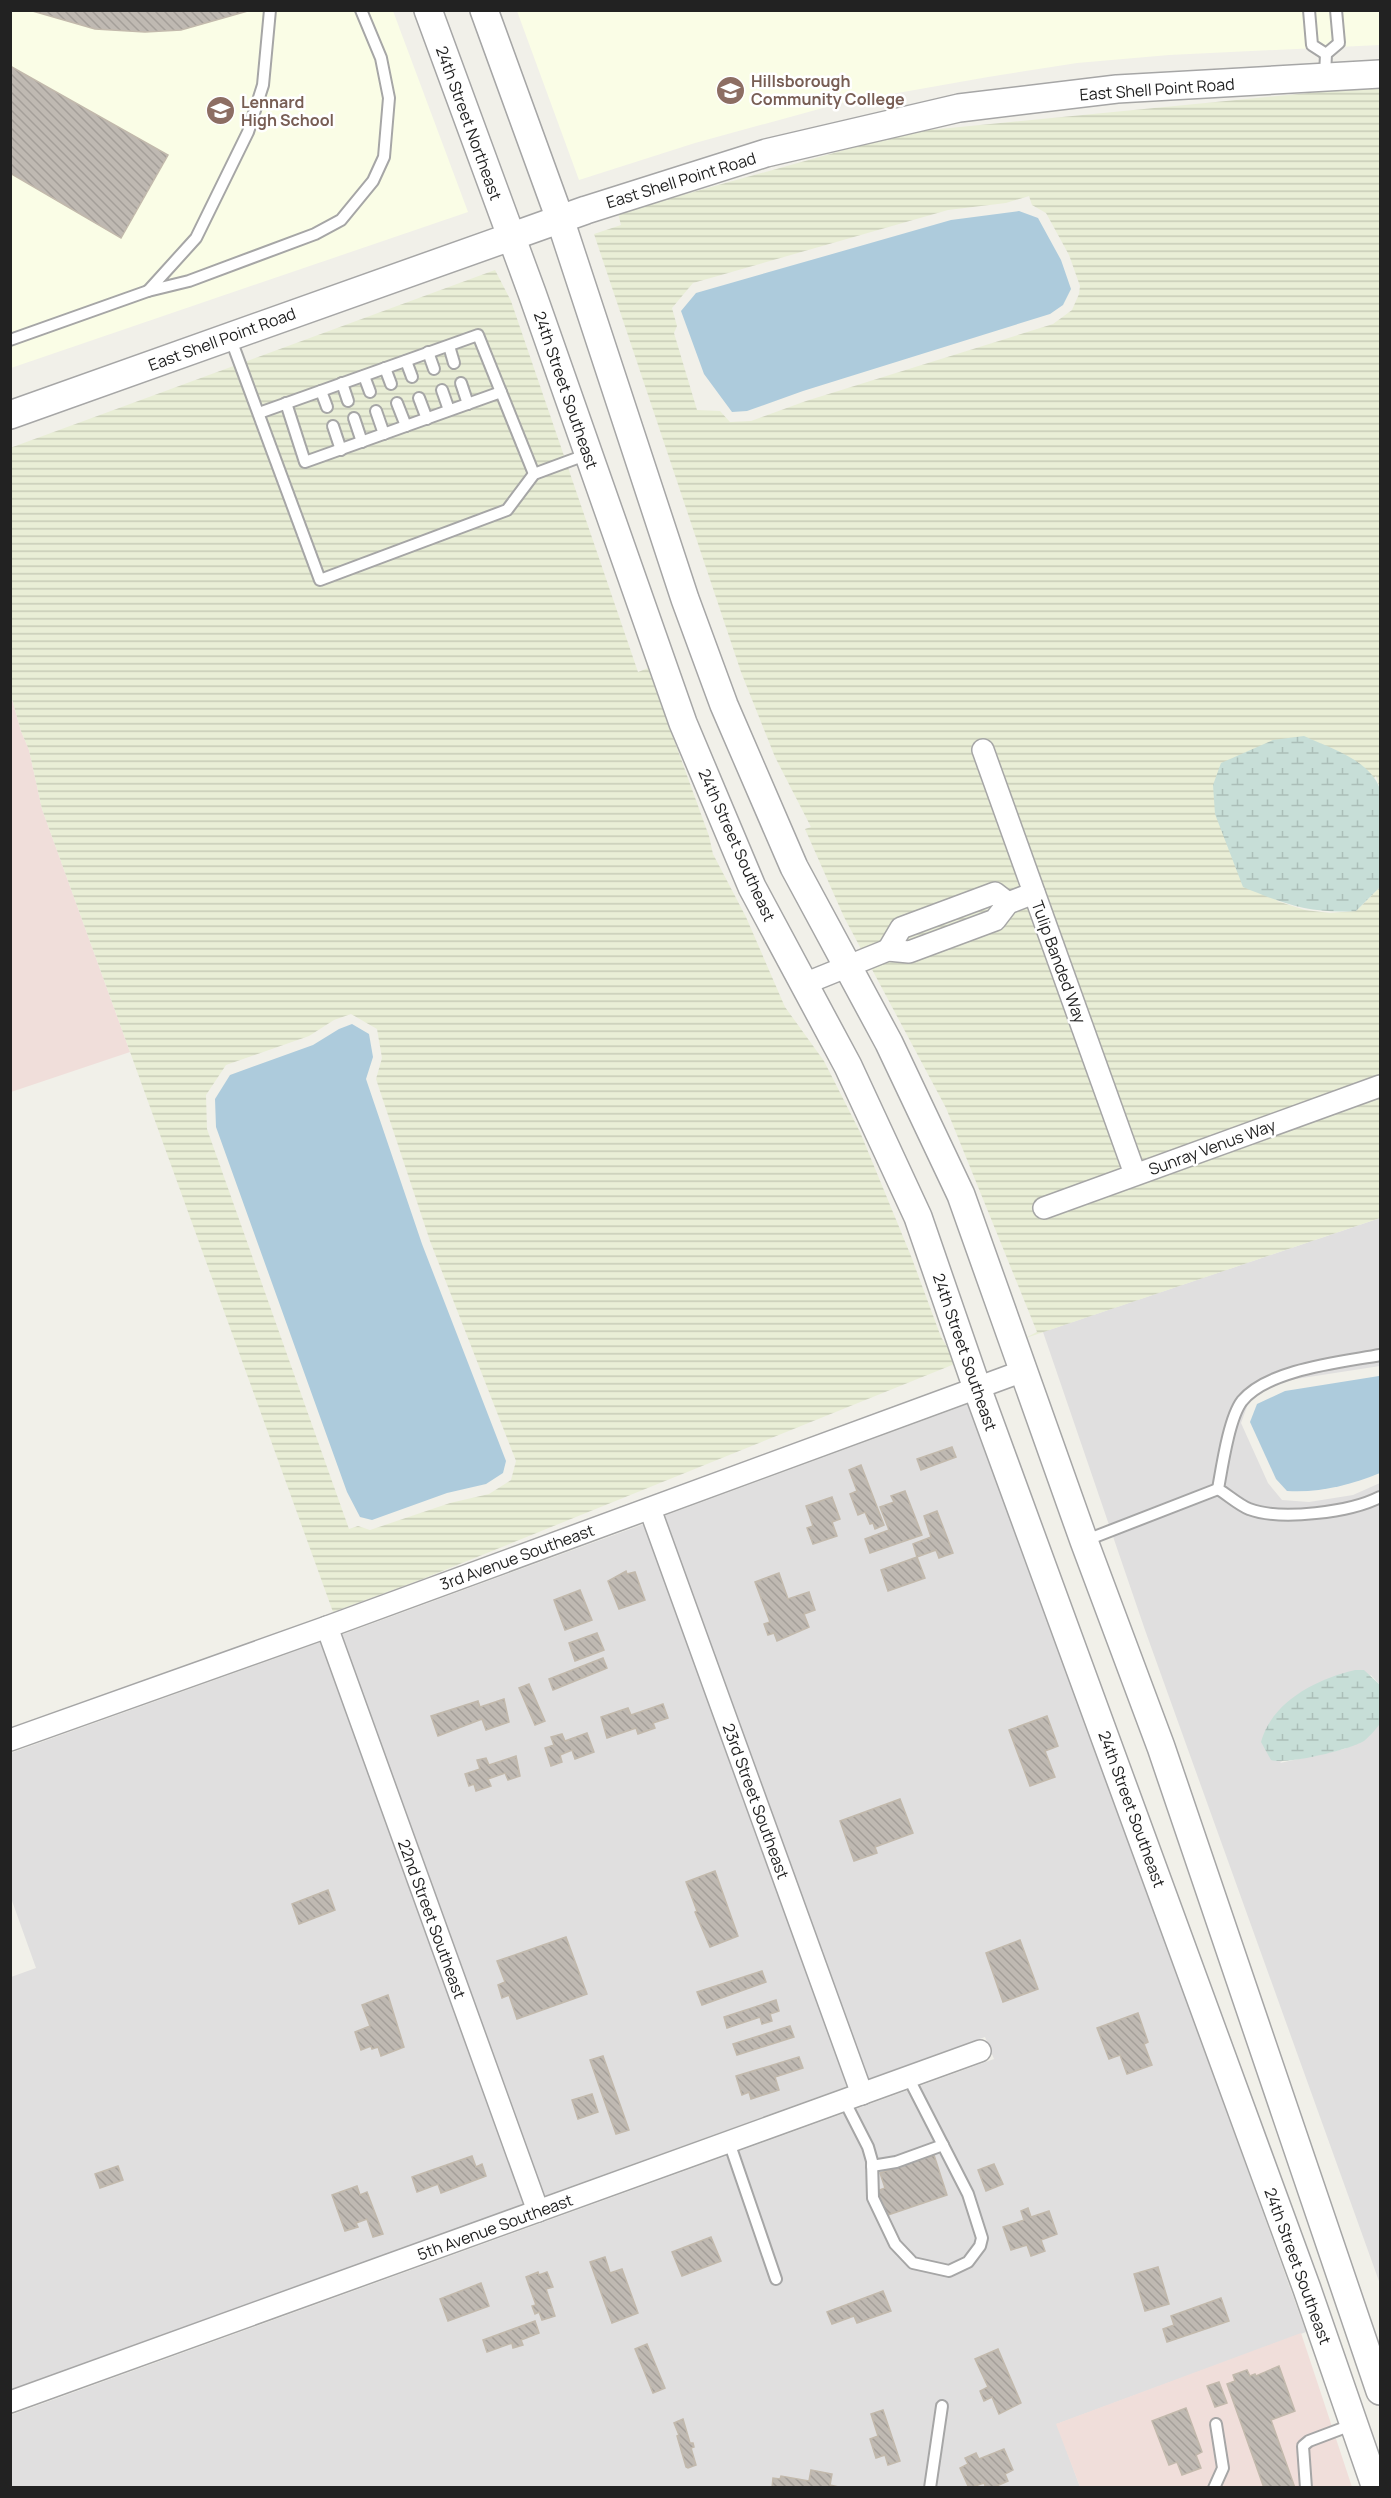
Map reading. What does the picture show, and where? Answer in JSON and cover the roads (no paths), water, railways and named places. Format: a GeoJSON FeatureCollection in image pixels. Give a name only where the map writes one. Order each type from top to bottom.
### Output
{"type":"FeatureCollection","features":[{"type":"Feature","properties":{"kind":"street","name":"24th Street Northeast"},"geometry":{"type":"LineString","coordinates":[[428,10],[511,236]]}},
{"type":"Feature","properties":{"kind":"street"},"geometry":{"type":"LineString","coordinates":[[484,10],[560,219],[685,599],[724,705],[794,867],[889,1043],[961,1195],[1084,1541],[1161,1747],[1380,2391]]}},
{"type":"Feature","properties":{"kind":"street","name":"East Shell Point Road"},"geometry":{"type":"LineString","coordinates":[[10,415],[560,219],[766,153],[959,108],[1325,66],[1380,74]]}},
{"type":"Feature","properties":{"kind":"street","name":"24th Street Southeast"},"geometry":{"type":"LineString","coordinates":[[511,236],[683,723],[752,887],[848,1066],[918,1217],[977,1388],[1307,2289],[1376,2487]]}},
{"type":"Feature","properties":{"kind":"street","name":"Tulip Banded Way"},"geometry":{"type":"LineString","coordinates":[[983,750],[1136,1174]]}},
{"type":"Feature","properties":{"kind":"street"},"geometry":{"type":"LineString","coordinates":[[804,984],[888,950],[901,928],[995,893],[1008,903],[1034,892]]}},
{"type":"Feature","properties":{"kind":"street","name":"Sunray Venus Way"},"geometry":{"type":"LineString","coordinates":[[1044,1208],[1380,1086]]}},
{"type":"Feature","properties":{"kind":"street","name":"3rd Avenue Southeast"},"geometry":{"type":"LineString","coordinates":[[10,1740],[327,1627],[1023,1371]]}},
{"type":"Feature","properties":{"kind":"street","name":"23rd Street Southeast"},"geometry":{"type":"LineString","coordinates":[[650,1509],[853,2097]]}},
{"type":"Feature","properties":{"kind":"street","name":"22nd Street Southeast"},"geometry":{"type":"LineString","coordinates":[[327,1627],[538,2211]]}},
{"type":"Feature","properties":{"kind":"street","name":"5th Avenue Southeast"},"geometry":{"type":"LineString","coordinates":[[10,2402],[980,2051]]}},
{"type":"Feature","properties":{"kind":"lane"},"geometry":{"type":"LineString","coordinates":[[148,291],[196,238],[248,132],[263,85],[270,10]]}},
{"type":"Feature","properties":{"kind":"lane"},"geometry":{"type":"LineString","coordinates":[[10,340],[148,291],[189,281],[315,234],[341,220],[373,181],[384,157],[389,98],[381,58],[361,10]]}},
{"type":"Feature","properties":{"kind":"lane"},"geometry":{"type":"LineString","coordinates":[[1309,10],[1312,45],[1325,66],[1339,43],[1336,10]]}},
{"type":"Feature","properties":{"kind":"lane"},"geometry":{"type":"LineString","coordinates":[[259,413],[478,335],[534,474]]}},
{"type":"Feature","properties":{"kind":"lane"},"geometry":{"type":"LineString","coordinates":[[230,336],[320,580],[507,510],[534,474],[588,454]]}},
{"type":"Feature","properties":{"kind":"lane"},"geometry":{"type":"LineString","coordinates":[[449,346],[454,363]]}},
{"type":"Feature","properties":{"kind":"lane"},"geometry":{"type":"LineString","coordinates":[[428,352],[434,369]]}},
{"type":"Feature","properties":{"kind":"lane"},"geometry":{"type":"LineString","coordinates":[[406,361],[412,377]]}},
{"type":"Feature","properties":{"kind":"lane"},"geometry":{"type":"LineString","coordinates":[[385,368],[391,384]]}},
{"type":"Feature","properties":{"kind":"lane"},"geometry":{"type":"LineString","coordinates":[[364,376],[370,392]]}},
{"type":"Feature","properties":{"kind":"lane"},"geometry":{"type":"LineString","coordinates":[[342,383],[348,400]]}},
{"type":"Feature","properties":{"kind":"lane"},"geometry":{"type":"LineString","coordinates":[[461,383],[468,404]]}},
{"type":"Feature","properties":{"kind":"lane"},"geometry":{"type":"LineString","coordinates":[[442,390],[449,411]]}},
{"type":"Feature","properties":{"kind":"lane"},"geometry":{"type":"LineString","coordinates":[[321,391],[327,407]]}},
{"type":"Feature","properties":{"kind":"lane"},"geometry":{"type":"LineString","coordinates":[[286,403],[305,462],[501,392]]}},
{"type":"Feature","properties":{"kind":"lane"},"geometry":{"type":"LineString","coordinates":[[419,398],[427,419]]}},
{"type":"Feature","properties":{"kind":"lane"},"geometry":{"type":"LineString","coordinates":[[397,403],[406,426]]}},
{"type":"Feature","properties":{"kind":"lane"},"geometry":{"type":"LineString","coordinates":[[376,411],[384,434]]}},
{"type":"Feature","properties":{"kind":"lane"},"geometry":{"type":"LineString","coordinates":[[354,418],[362,442]]}},
{"type":"Feature","properties":{"kind":"lane"},"geometry":{"type":"LineString","coordinates":[[333,426],[341,450]]}},
{"type":"Feature","properties":{"kind":"lane"},"geometry":{"type":"LineString","coordinates":[[1218,1489],[1224,1452],[1242,1401],[1268,1382],[1312,1368],[1380,1355]]}},
{"type":"Feature","properties":{"kind":"lane"},"geometry":{"type":"LineString","coordinates":[[1218,1489],[1250,1509],[1303,1515],[1370,1502],[1380,1497]]}},
{"type":"Feature","properties":{"kind":"lane"},"geometry":{"type":"LineString","coordinates":[[1084,1541],[1218,1489]]}},
{"type":"Feature","properties":{"kind":"lane"},"geometry":{"type":"LineString","coordinates":[[853,2097],[872,2166],[873,2198],[895,2244],[913,2263],[949,2271],[968,2262],[980,2246],[982,2238],[968,2194],[908,2077]]}},
{"type":"Feature","properties":{"kind":"lane"},"geometry":{"type":"LineString","coordinates":[[729,2142],[776,2279]]}},
{"type":"Feature","properties":{"kind":"lane"},"geometry":{"type":"LineString","coordinates":[[872,2166],[896,2162],[943,2145]]}},
{"type":"Feature","properties":{"kind":"lane"},"geometry":{"type":"LineString","coordinates":[[930,2487],[942,2406]]}},
{"type":"Feature","properties":{"kind":"lane"},"geometry":{"type":"LineString","coordinates":[[1214,2487],[1223,2468],[1216,2424]]}},
{"type":"Feature","properties":{"kind":"lane"},"geometry":{"type":"LineString","coordinates":[[1306,2487],[1303,2446],[1309,2441],[1354,2424]]}},
{"type":"Feature","properties":{"kind":"place","name":"Hillsborough Community College"},"geometry":{"type":"Point","coordinates":[730,90]}},
{"type":"Feature","properties":{"kind":"place","name":"Lennard High School"},"geometry":{"type":"Point","coordinates":[220,111]}}]}
